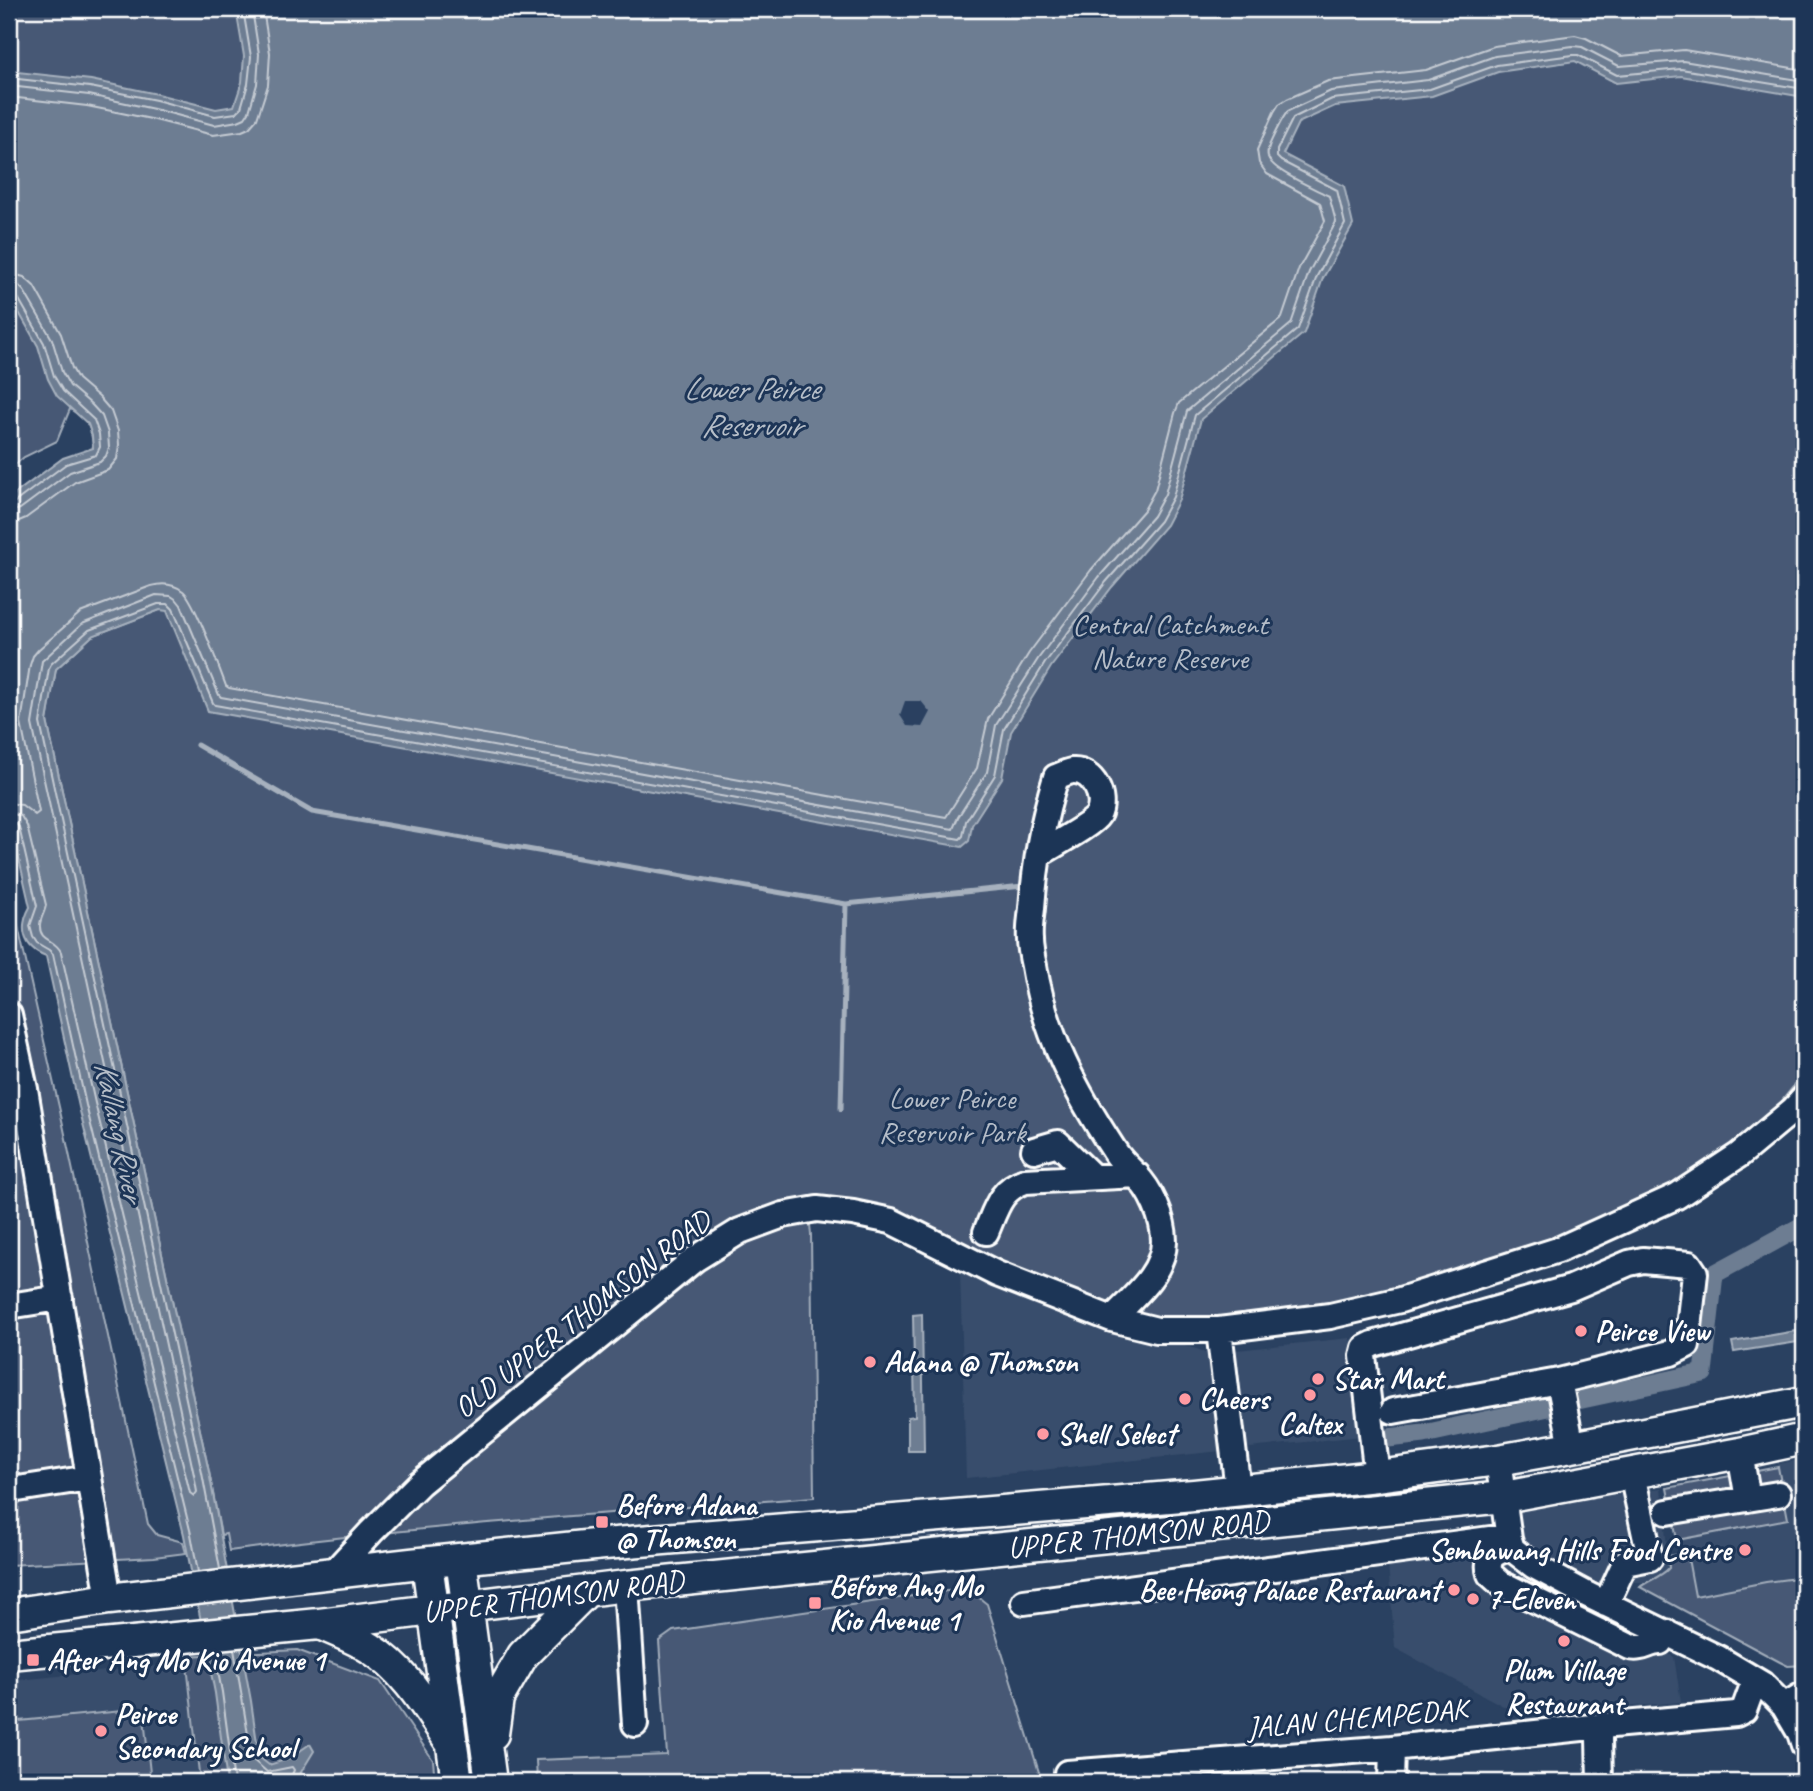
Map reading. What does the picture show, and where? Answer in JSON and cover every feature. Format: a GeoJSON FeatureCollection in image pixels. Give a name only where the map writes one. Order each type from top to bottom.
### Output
{"type":"FeatureCollection","features":[{"type":"Feature","properties":{"kind":"main road","name":"UPPER THOMSON ROAD"},"geometry":{"type":"LineString","coordinates":[[9,1614],[109,1599],[604,1544],[1377,1476],[1498,1460],[1804,1402]]}},
{"type":"Feature","properties":{"kind":"main road","name":"UPPER THOMSON ROAD"},"geometry":{"type":"LineString","coordinates":[[9,1654],[319,1624],[588,1590],[1490,1498],[1632,1474],[1804,1438]]}},
{"type":"Feature","properties":{"kind":"main road"},"geometry":{"type":"LineString","coordinates":[[461,1559],[490,1774]]}},
{"type":"Feature","properties":{"kind":"main road"},"geometry":{"type":"LineString","coordinates":[[427,1563],[457,1782]]}},
{"type":"Feature","properties":{"kind":"main road"},"geometry":{"type":"LineString","coordinates":[[490,1774],[498,1698],[527,1649],[588,1590]]}},
{"type":"Feature","properties":{"kind":"main road"},"geometry":{"type":"LineString","coordinates":[[319,1624],[373,1650],[412,1685],[453,1746]]}},
{"type":"Feature","properties":{"kind":"street"},"geometry":{"type":"LineString","coordinates":[[1038,855],[1034,872],[1029,939],[1038,993],[1046,1019],[1087,1109],[1121,1161],[1137,1175],[1158,1209],[1164,1241],[1156,1270],[1112,1319]]}},
{"type":"Feature","properties":{"kind":"street"},"geometry":{"type":"LineString","coordinates":[[9,1015],[25,1089],[109,1599]]}},
{"type":"Feature","properties":{"kind":"street","name":"OLD UPPER THOMSON ROAD"},"geometry":{"type":"LineString","coordinates":[[333,1573],[420,1482],[695,1259],[740,1231],[783,1215],[817,1209],[891,1221],[997,1274],[1112,1319],[1157,1330],[1219,1330],[1330,1316],[1400,1300],[1558,1250],[1677,1196],[1739,1155],[1804,1098]]}},
{"type":"Feature","properties":{"kind":"street"},"geometry":{"type":"LineString","coordinates":[[1047,1142],[1093,1177]]}},
{"type":"Feature","properties":{"kind":"street"},"geometry":{"type":"LineString","coordinates":[[986,1232],[1006,1191],[1015,1184],[1026,1181],[1137,1175]]}},
{"type":"Feature","properties":{"kind":"street"},"geometry":{"type":"LineString","coordinates":[[1377,1476],[1363,1356],[1365,1348],[1571,1288],[1629,1263],[1643,1260],[1689,1265],[1695,1273],[1687,1345],[1671,1353],[1559,1381],[1393,1411]]}},
{"type":"Feature","properties":{"kind":"street"},"geometry":{"type":"LineString","coordinates":[[9,1306],[60,1298]]}},
{"type":"Feature","properties":{"kind":"street","name":"UPPER THOMSON ROAD"},"geometry":{"type":"LineString","coordinates":[[1219,1330],[1238,1490]]}},
{"type":"Feature","properties":{"kind":"street"},"geometry":{"type":"LineString","coordinates":[[1559,1381],[1572,1447]]}},
{"type":"Feature","properties":{"kind":"street"},"geometry":{"type":"LineString","coordinates":[[1740,1453],[1748,1499]]}},
{"type":"Feature","properties":{"kind":"street"},"geometry":{"type":"LineString","coordinates":[[1498,1460],[1490,1498],[1504,1542],[1503,1549],[1491,1556],[1490,1574],[1500,1583],[1630,1647],[1637,1649],[1652,1642],[1660,1642],[1666,1632]]}},
{"type":"Feature","properties":{"kind":"street"},"geometry":{"type":"LineString","coordinates":[[1606,1604],[1625,1563],[1650,1558],[1632,1474]]}},
{"type":"Feature","properties":{"kind":"street"},"geometry":{"type":"LineString","coordinates":[[9,1483],[18,1489],[89,1478]]}},
{"type":"Feature","properties":{"kind":"street"},"geometry":{"type":"LineString","coordinates":[[1667,1512],[1778,1494]]}},
{"type":"Feature","properties":{"kind":"street"},"geometry":{"type":"LineString","coordinates":[[1024,1602],[1504,1542],[1534,1566],[1718,1658],[1794,1700],[1804,1745]]}},
{"type":"Feature","properties":{"kind":"street"},"geometry":{"type":"LineString","coordinates":[[626,1586],[635,1724]]}},
{"type":"Feature","properties":{"kind":"street","name":"JALAN CHEMPEDAK"},"geometry":{"type":"LineString","coordinates":[[1067,1773],[1180,1773],[1392,1748],[1736,1714],[1744,1710],[1755,1679]]}},
{"type":"Feature","properties":{"kind":"street"},"geometry":{"type":"LineString","coordinates":[[1600,1782],[1601,1726]]}},
{"type":"Feature","properties":{"kind":"street"},"geometry":{"type":"LineString","coordinates":[[1391,1782],[1392,1748]]}},
{"type":"Feature","properties":{"kind":"shaded area"},"geometry":{"type":"Polygon","coordinates":[[[960,1269],[1208,1353],[1350,1338],[1362,1436],[966,1478],[960,1269]]]}},
{"type":"Feature","properties":{"kind":"shaded area","name":"Sembawang Hills Food Centre"},"geometry":{"type":"Polygon","coordinates":[[[1804,1459],[1804,1577],[1694,1596],[1677,1540],[1787,1519],[1778,1464],[1804,1459]]]}},
{"type":"Feature","properties":{"kind":"shaded area"},"geometry":{"type":"Polygon","coordinates":[[[1661,1488],[1669,1568],[1646,1582],[1577,1582],[1526,1550],[1513,1507],[1661,1488]]]}},
{"type":"Feature","properties":{"kind":"shaded area"},"geometry":{"type":"Polygon","coordinates":[[[1497,1526],[1515,1576],[1674,1657],[1681,1702],[1522,1716],[1395,1648],[1386,1540],[1497,1526]]]}},
{"type":"Feature","properties":{"kind":"shaded area","name":"Peirce Secondary School"},"geometry":{"type":"Polygon","coordinates":[[[187,1663],[199,1782],[9,1782],[9,1681],[187,1663]]]}},
{"type":"Feature","properties":{"kind":"green space","name":"Central Catchment Nature Reserve"},"geometry":{"type":"Polygon","coordinates":[[[9,9],[1804,9],[1804,1073],[1768,1118],[1650,1202],[1450,1277],[1311,1307],[1164,1326],[884,1225],[841,1220],[810,1224],[804,1222],[810,1225],[811,1235],[814,1497],[448,1527],[229,1551],[226,1534],[221,1535],[47,721],[56,669],[92,636],[160,610],[93,448],[90,430],[81,417],[70,409],[57,441],[24,457],[9,470],[9,9]]]}},
{"type":"Feature","properties":{"kind":"green space"},"geometry":{"type":"Polygon","coordinates":[[[9,887],[62,1120],[148,1524],[157,1535],[183,1542],[186,1553],[9,1565],[9,887]]]}},
{"type":"Feature","properties":{"kind":"green space"},"geometry":{"type":"Polygon","coordinates":[[[1778,1467],[1788,1519],[1677,1540],[1667,1488],[1778,1467]]]}},
{"type":"Feature","properties":{"kind":"green space"},"geometry":{"type":"Polygon","coordinates":[[[1687,1553],[1695,1596],[1804,1577],[1804,1665],[1788,1666],[1640,1587],[1669,1568],[1668,1556],[1687,1553]]]}},
{"type":"Feature","properties":{"kind":"green space"},"geometry":{"type":"Polygon","coordinates":[[[967,1588],[987,1604],[1042,1782],[537,1782],[536,1760],[667,1755],[659,1641],[673,1631],[967,1588]]]}},
{"type":"Feature","properties":{"kind":"green space"},"geometry":{"type":"Polygon","coordinates":[[[297,1650],[380,1681],[433,1760],[435,1782],[200,1782],[186,1656],[297,1650]]]}},
{"type":"Feature","properties":{"kind":"green space"},"geometry":{"type":"Polygon","coordinates":[[[143,1709],[151,1782],[9,1782],[9,1722],[143,1709]]]}},
{"type":"Feature","properties":{"kind":"water","name":"Lower Peirce Reservoir"},"geometry":{"type":"Polygon","coordinates":[[[236,9],[1804,9],[1804,97],[1681,76],[1616,83],[1575,61],[1498,72],[1432,96],[1335,106],[1298,123],[1283,154],[1344,186],[1353,225],[1323,278],[1304,333],[1201,419],[1179,500],[1166,525],[1112,587],[1051,667],[1011,732],[1002,778],[972,825],[969,841],[962,847],[208,711],[167,611],[160,610],[92,636],[56,669],[47,721],[209,1472],[259,1757],[269,1765],[288,1759],[310,1744],[314,1751],[295,1782],[227,1782],[215,1693],[184,1535],[79,1107],[46,956],[32,947],[25,936],[24,922],[30,907],[9,815],[9,498],[63,458],[93,448],[88,424],[57,396],[48,379],[38,346],[9,295],[9,71],[91,80],[216,109],[234,106],[242,82],[244,56],[236,9]]]}},
{"type":"Feature","properties":{"kind":"water"},"geometry":{"type":"Polygon","coordinates":[[[922,1314],[924,1451],[908,1451],[908,1417],[915,1416],[913,1315],[922,1314]]]}},
{"type":"Feature","properties":{"kind":"water"},"geometry":{"type":"Polygon","coordinates":[[[1796,1331],[1798,1342],[1734,1352],[1732,1342],[1796,1331]]]}},
{"type":"Feature","properties":{"kind":"pier"},"geometry":{"type":"Polygon","coordinates":[[[905,701],[921,701],[930,712],[922,727],[907,726],[900,715],[905,701]]]}},
{"type":"Feature","properties":{"kind":"waterway"},"geometry":{"type":"LineString","coordinates":[[197,745],[312,812],[846,904],[841,1109]]}},
{"type":"Feature","properties":{"kind":"waterway"},"geometry":{"type":"LineString","coordinates":[[846,904],[1023,886]]}},
{"type":"Feature","properties":{"kind":"waterway"},"geometry":{"type":"LineString","coordinates":[[1573,1401],[1703,1373],[1714,1274],[1804,1225]]}},
{"type":"Feature","properties":{"kind":"waterway"},"geometry":{"type":"LineString","coordinates":[[1379,1439],[1424,1434],[1553,1406]]}},
{"type":"Feature","properties":{"kind":"place","name":"Peirce View"},"geometry":{"type":"Point","coordinates":[1581,1331]}},
{"type":"Feature","properties":{"kind":"place","name":"Adana @ Thomson"},"geometry":{"type":"Point","coordinates":[870,1362]}},
{"type":"Feature","properties":{"kind":"place","name":"Star Mart"},"geometry":{"type":"Point","coordinates":[1318,1379]}},
{"type":"Feature","properties":{"kind":"place","name":"Caltex"},"geometry":{"type":"Point","coordinates":[1310,1395]}},
{"type":"Feature","properties":{"kind":"place","name":"Cheers"},"geometry":{"type":"Point","coordinates":[1185,1399]}},
{"type":"Feature","properties":{"kind":"place","name":"Shell Select"},"geometry":{"type":"Point","coordinates":[1043,1434]}},
{"type":"Feature","properties":{"kind":"place","name":"Before Adana @ Thomson"},"geometry":{"type":"Point","coordinates":[602,1522]}},
{"type":"Feature","properties":{"kind":"place","name":"Sembawang Hills Food Centre"},"geometry":{"type":"Point","coordinates":[1745,1550]}},
{"type":"Feature","properties":{"kind":"place","name":"Bee Heong Palace Restaurant"},"geometry":{"type":"Point","coordinates":[1454,1590]}},
{"type":"Feature","properties":{"kind":"place","name":"7-Eleven"},"geometry":{"type":"Point","coordinates":[1473,1599]}},
{"type":"Feature","properties":{"kind":"place","name":"Before Ang Mo Kio Avenue 1"},"geometry":{"type":"Point","coordinates":[815,1603]}},
{"type":"Feature","properties":{"kind":"place","name":"Plum Village Restaurant"},"geometry":{"type":"Point","coordinates":[1564,1641]}},
{"type":"Feature","properties":{"kind":"place","name":"After Ang Mo Kio Avenue 1"},"geometry":{"type":"Point","coordinates":[33,1660]}},
{"type":"Feature","properties":{"kind":"place","name":"Peirce Secondary School"},"geometry":{"type":"Point","coordinates":[101,1731]}},
{"type":"Feature","properties":{"kind":"park label","name":"Lower Peirce Reservoir Park"},"geometry":{"type":"Point","coordinates":[952,1115]}},
{"type":"Feature","properties":{"kind":"water label","name":"Kallang River"},"geometry":{"type":"Point","coordinates":[120,1131]}}]}
